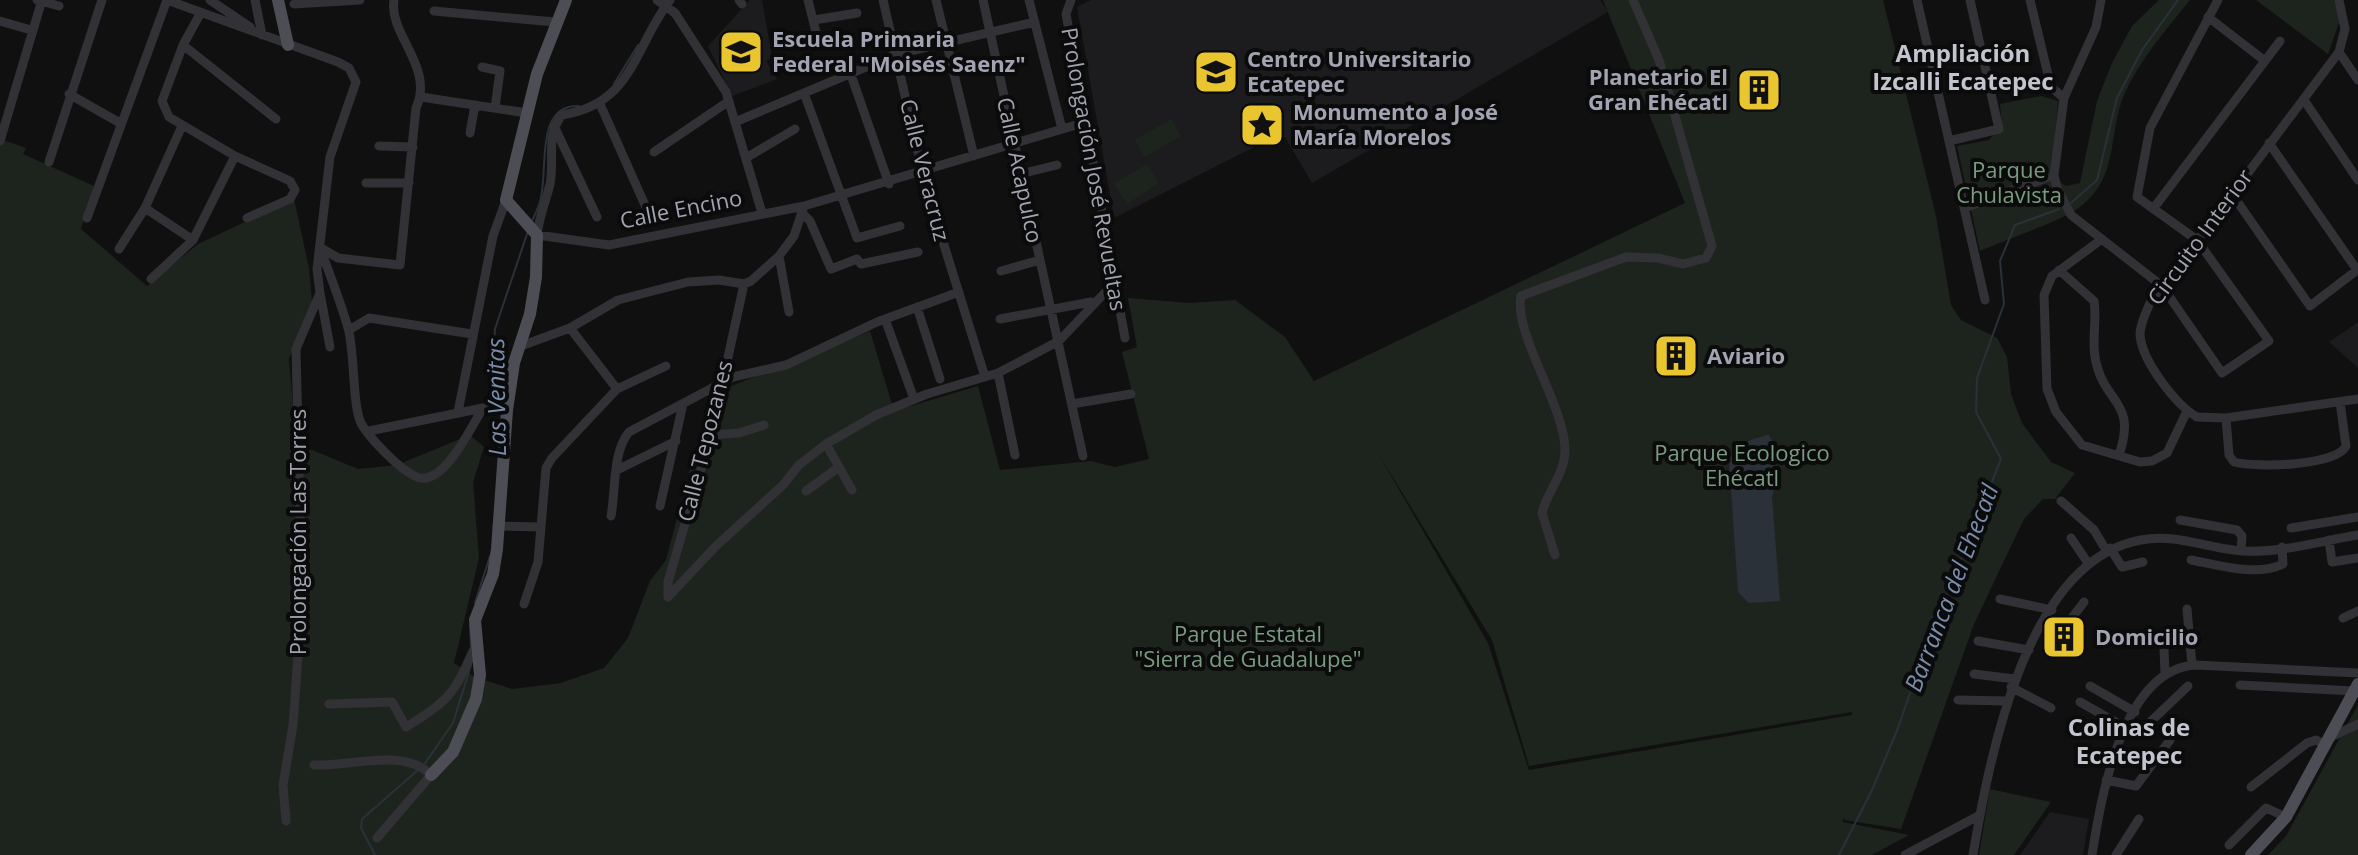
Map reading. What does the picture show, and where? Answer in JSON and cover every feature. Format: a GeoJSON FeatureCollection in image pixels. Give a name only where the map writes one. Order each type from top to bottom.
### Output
{"type":"FeatureCollection","features":[{"type":"Feature","properties":{"kind":"main road"},"geometry":{"type":"LineString","coordinates":[[278,0],[288,45]]}},
{"type":"Feature","properties":{"kind":"main road"},"geometry":{"type":"LineString","coordinates":[[424,769],[453,752],[476,699],[480,675],[475,620],[493,574],[504,409],[534,289],[532,230],[506,200],[527,113],[555,22],[566,0]]}},
{"type":"Feature","properties":{"kind":"main road"},"geometry":{"type":"LineString","coordinates":[[2251,855],[2286,817],[2356,688]]}},
{"type":"Feature","properties":{"kind":"street"},"geometry":{"type":"LineString","coordinates":[[0,141],[2,121],[40,0],[59,6]]}},
{"type":"Feature","properties":{"kind":"street"},"geometry":{"type":"LineString","coordinates":[[49,162],[102,0]]}},
{"type":"Feature","properties":{"kind":"street"},"geometry":{"type":"LineString","coordinates":[[87,218],[167,0],[288,45]]}},
{"type":"Feature","properties":{"kind":"street"},"geometry":{"type":"LineString","coordinates":[[210,0],[258,32]]}},
{"type":"Feature","properties":{"kind":"street"},"geometry":{"type":"LineString","coordinates":[[255,0],[258,32]]}},
{"type":"Feature","properties":{"kind":"street"},"geometry":{"type":"LineString","coordinates":[[294,4],[360,0]]}},
{"type":"Feature","properties":{"kind":"street"},"geometry":{"type":"LineString","coordinates":[[320,248],[338,258],[400,265],[416,108],[421,97],[413,50],[392,16],[394,0]]}},
{"type":"Feature","properties":{"kind":"street"},"geometry":{"type":"LineString","coordinates":[[808,0],[818,40]]}},
{"type":"Feature","properties":{"kind":"street","name":"Calle Veracruz"},"geometry":{"type":"LineString","coordinates":[[883,0],[923,172],[985,377]]}},
{"type":"Feature","properties":{"kind":"street"},"geometry":{"type":"LineString","coordinates":[[936,0],[974,156]]}},
{"type":"Feature","properties":{"kind":"street","name":"Calle Acapulco"},"geometry":{"type":"LineString","coordinates":[[983,0],[1083,456]]}},
{"type":"Feature","properties":{"kind":"street"},"geometry":{"type":"LineString","coordinates":[[1029,0],[1062,129]]}},
{"type":"Feature","properties":{"kind":"street","name":"Prolongación José Revueltas"},"geometry":{"type":"LineString","coordinates":[[1071,0],[1066,14],[1125,338]]}},
{"type":"Feature","properties":{"kind":"street"},"geometry":{"type":"LineString","coordinates":[[1555,555],[1542,513],[1557,480],[1565,450],[1553,402],[1521,315],[1521,296],[1626,257],[1692,264],[1706,258],[1712,246],[1659,60],[1633,0]]}},
{"type":"Feature","properties":{"kind":"street"},"geometry":{"type":"LineString","coordinates":[[1917,0],[1985,300]]}},
{"type":"Feature","properties":{"kind":"street"},"geometry":{"type":"LineString","coordinates":[[1949,141],[1999,129],[1970,0]]}},
{"type":"Feature","properties":{"kind":"street"},"geometry":{"type":"LineString","coordinates":[[2030,0],[2051,87],[2064,98]]}},
{"type":"Feature","properties":{"kind":"street"},"geometry":{"type":"LineString","coordinates":[[2101,0],[2096,27],[2064,98],[2054,175],[2061,198],[2071,215],[2162,286],[2222,373],[2269,341],[2197,240],[2137,197],[2150,128],[2218,0]]}},
{"type":"Feature","properties":{"kind":"street"},"geometry":{"type":"LineString","coordinates":[[2339,0],[2345,29],[2339,52],[2358,80]]}},
{"type":"Feature","properties":{"kind":"street"},"geometry":{"type":"LineString","coordinates":[[532,230],[549,186],[550,135],[554,126],[562,115],[587,111],[616,91],[628,74],[663,2],[698,46],[729,101],[762,213]]}},
{"type":"Feature","properties":{"kind":"street"},"geometry":{"type":"LineString","coordinates":[[434,11],[555,22]]}},
{"type":"Feature","properties":{"kind":"street"},"geometry":{"type":"LineString","coordinates":[[814,20],[857,13]]}},
{"type":"Feature","properties":{"kind":"street"},"geometry":{"type":"LineString","coordinates":[[200,14],[183,45],[162,101],[163,109],[182,126],[235,156],[290,181],[295,190],[290,199],[247,218]]}},
{"type":"Feature","properties":{"kind":"street"},"geometry":{"type":"LineString","coordinates":[[2208,17],[2265,61]]}},
{"type":"Feature","properties":{"kind":"street"},"geometry":{"type":"LineString","coordinates":[[0,21],[31,30]]}},
{"type":"Feature","properties":{"kind":"street"},"geometry":{"type":"LineString","coordinates":[[735,122],[897,54],[1035,22]]}},
{"type":"Feature","properties":{"kind":"street"},"geometry":{"type":"LineString","coordinates":[[2153,209],[2280,41]]}},
{"type":"Feature","properties":{"kind":"street"},"geometry":{"type":"LineString","coordinates":[[183,45],[276,119]]}},
{"type":"Feature","properties":{"kind":"street","name":"Prolongación Las Torres"},"geometry":{"type":"LineString","coordinates":[[286,821],[283,785],[293,725],[302,599],[296,349],[320,293],[320,248],[330,157],[355,87],[349,68],[288,45]]}},
{"type":"Feature","properties":{"kind":"street","name":"Circuito Interior"},"geometry":{"type":"LineString","coordinates":[[2187,411],[2169,391],[2142,344],[2143,319],[2162,286],[2339,52]]}},
{"type":"Feature","properties":{"kind":"street"},"geometry":{"type":"LineString","coordinates":[[482,67],[500,71],[495,108]]}},
{"type":"Feature","properties":{"kind":"street"},"geometry":{"type":"LineString","coordinates":[[850,72],[868,114],[889,184]]}},
{"type":"Feature","properties":{"kind":"street"},"geometry":{"type":"LineString","coordinates":[[804,93],[857,238],[900,226]]}},
{"type":"Feature","properties":{"kind":"street"},"geometry":{"type":"LineString","coordinates":[[69,94],[120,123]]}},
{"type":"Feature","properties":{"kind":"street"},"geometry":{"type":"LineString","coordinates":[[421,97],[527,113]]}},
{"type":"Feature","properties":{"kind":"street"},"geometry":{"type":"LineString","coordinates":[[2304,100],[2358,180]]}},
{"type":"Feature","properties":{"kind":"street"},"geometry":{"type":"LineString","coordinates":[[654,152],[729,101]]}},
{"type":"Feature","properties":{"kind":"street"},"geometry":{"type":"LineString","coordinates":[[600,104],[649,214]]}},
{"type":"Feature","properties":{"kind":"street"},"geometry":{"type":"LineString","coordinates":[[470,133],[475,105]]}},
{"type":"Feature","properties":{"kind":"street","name":"Calle Encino"},"geometry":{"type":"LineString","coordinates":[[532,230],[609,245],[762,213],[804,211],[1086,122]]}},
{"type":"Feature","properties":{"kind":"street"},"geometry":{"type":"LineString","coordinates":[[119,249],[145,208],[182,126]]}},
{"type":"Feature","properties":{"kind":"street"},"geometry":{"type":"LineString","coordinates":[[554,126],[597,217]]}},
{"type":"Feature","properties":{"kind":"street"},"geometry":{"type":"LineString","coordinates":[[746,158],[795,129]]}},
{"type":"Feature","properties":{"kind":"street"},"geometry":{"type":"LineString","coordinates":[[2232,194],[2310,306],[2357,270],[2269,143]]}},
{"type":"Feature","properties":{"kind":"street"},"geometry":{"type":"LineString","coordinates":[[379,146],[413,147]]}},
{"type":"Feature","properties":{"kind":"street"},"geometry":{"type":"LineString","coordinates":[[151,279],[193,240],[235,156]]}},
{"type":"Feature","properties":{"kind":"street"},"geometry":{"type":"LineString","coordinates":[[1020,174],[1057,165]]}},
{"type":"Feature","properties":{"kind":"street"},"geometry":{"type":"LineString","coordinates":[[1964,208],[2054,175]]}},
{"type":"Feature","properties":{"kind":"street"},"geometry":{"type":"LineString","coordinates":[[366,183],[409,183]]}},
{"type":"Feature","properties":{"kind":"street"},"geometry":{"type":"LineString","coordinates":[[458,412],[493,236],[506,200]]}},
{"type":"Feature","properties":{"kind":"street"},"geometry":{"type":"LineString","coordinates":[[145,208],[193,240]]}},
{"type":"Feature","properties":{"kind":"street"},"geometry":{"type":"LineString","coordinates":[[518,347],[570,328],[618,300],[688,282],[719,280],[744,284],[779,256],[804,211],[831,269],[857,259],[861,264],[918,252]]}},
{"type":"Feature","properties":{"kind":"street"},"geometry":{"type":"LineString","coordinates":[[2102,239],[2059,270],[2044,295],[2047,389],[2056,412],[2082,445],[2140,462],[2160,459],[2174,444],[2187,411],[2197,417],[2226,418],[2358,399]]}},
{"type":"Feature","properties":{"kind":"street"},"geometry":{"type":"LineString","coordinates":[[320,248],[349,330],[365,428],[402,470],[428,478],[462,446],[483,408]]}},
{"type":"Feature","properties":{"kind":"street"},"geometry":{"type":"LineString","coordinates":[[779,256],[789,312]]}},
{"type":"Feature","properties":{"kind":"street"},"geometry":{"type":"LineString","coordinates":[[1001,271],[1040,260]]}},
{"type":"Feature","properties":{"kind":"street"},"geometry":{"type":"LineString","coordinates":[[2059,270],[2094,301],[2094,346],[2099,373],[2126,420],[2128,430],[2119,455]]}},
{"type":"Feature","properties":{"kind":"street"},"geometry":{"type":"LineString","coordinates":[[852,490],[826,444],[876,415],[914,399],[998,373],[1059,341],[1115,282]]}},
{"type":"Feature","properties":{"kind":"street","name":"Calle Tepozanes"},"geometry":{"type":"LineString","coordinates":[[744,284],[711,435],[668,582],[668,597],[716,546],[783,485],[799,465],[826,444]]}},
{"type":"Feature","properties":{"kind":"street"},"geometry":{"type":"LineString","coordinates":[[611,516],[623,439],[629,432],[733,377],[786,365],[885,319],[959,292]]}},
{"type":"Feature","properties":{"kind":"street"},"geometry":{"type":"LineString","coordinates":[[320,293],[330,347]]}},
{"type":"Feature","properties":{"kind":"street"},"geometry":{"type":"LineString","coordinates":[[1000,319],[1093,302]]}},
{"type":"Feature","properties":{"kind":"street"},"geometry":{"type":"LineString","coordinates":[[917,307],[940,379]]}},
{"type":"Feature","properties":{"kind":"street"},"geometry":{"type":"LineString","coordinates":[[349,330],[369,318],[472,334]]}},
{"type":"Feature","properties":{"kind":"street"},"geometry":{"type":"LineString","coordinates":[[885,319],[914,399]]}},
{"type":"Feature","properties":{"kind":"street"},"geometry":{"type":"LineString","coordinates":[[570,328],[617,389]]}},
{"type":"Feature","properties":{"kind":"street"},"geometry":{"type":"LineString","coordinates":[[524,604],[538,562],[546,468],[617,389],[666,366]]}},
{"type":"Feature","properties":{"kind":"street"},"geometry":{"type":"LineString","coordinates":[[998,373],[1015,455]]}},
{"type":"Feature","properties":{"kind":"street"},"geometry":{"type":"LineString","coordinates":[[1072,404],[1131,394]]}},
{"type":"Feature","properties":{"kind":"street"},"geometry":{"type":"LineString","coordinates":[[2226,418],[2229,455],[2234,462],[2274,466],[2340,455],[2346,446],[2340,402]]}},
{"type":"Feature","properties":{"kind":"street"},"geometry":{"type":"LineString","coordinates":[[660,506],[683,404]]}},
{"type":"Feature","properties":{"kind":"street"},"geometry":{"type":"LineString","coordinates":[[365,428],[483,408],[504,409]]}},
{"type":"Feature","properties":{"kind":"street"},"geometry":{"type":"LineString","coordinates":[[711,435],[739,433],[764,425]]}},
{"type":"Feature","properties":{"kind":"street"},"geometry":{"type":"LineString","coordinates":[[617,470],[676,441]]}},
{"type":"Feature","properties":{"kind":"street"},"geometry":{"type":"LineString","coordinates":[[806,491],[839,467]]}},
{"type":"Feature","properties":{"kind":"street"},"geometry":{"type":"LineString","coordinates":[[2061,501],[2094,530],[2122,567],[2143,562]]}},
{"type":"Feature","properties":{"kind":"street"},"geometry":{"type":"LineString","coordinates":[[2291,528],[2358,517]]}},
{"type":"Feature","properties":{"kind":"street"},"geometry":{"type":"LineString","coordinates":[[2180,520],[2237,530],[2242,536],[2241,551]]}},
{"type":"Feature","properties":{"kind":"street"},"geometry":{"type":"LineString","coordinates":[[497,526],[541,527]]}},
{"type":"Feature","properties":{"kind":"street"},"geometry":{"type":"LineString","coordinates":[[1973,855],[1991,754],[2013,683],[2052,610],[2088,563],[2108,549],[2165,537],[2241,551],[2358,535]]}},
{"type":"Feature","properties":{"kind":"street"},"geometry":{"type":"LineString","coordinates":[[2071,538],[2088,563]]}},
{"type":"Feature","properties":{"kind":"street"},"geometry":{"type":"LineString","coordinates":[[2329,540],[2332,562],[2358,558]]}},
{"type":"Feature","properties":{"kind":"street"},"geometry":{"type":"LineString","coordinates":[[2191,560],[2240,569],[2272,568],[2283,564],[2282,547]]}},
{"type":"Feature","properties":{"kind":"street"},"geometry":{"type":"LineString","coordinates":[[2000,599],[2052,610]]}},
{"type":"Feature","properties":{"kind":"street"},"geometry":{"type":"LineString","coordinates":[[2045,622],[2064,628],[2084,602]]}},
{"type":"Feature","properties":{"kind":"street"},"geometry":{"type":"LineString","coordinates":[[2187,609],[2192,665]]}},
{"type":"Feature","properties":{"kind":"street"},"geometry":{"type":"LineString","coordinates":[[2343,618],[2358,611]]}},
{"type":"Feature","properties":{"kind":"street"},"geometry":{"type":"LineString","coordinates":[[1978,641],[2029,650]]}},
{"type":"Feature","properties":{"kind":"street"},"geometry":{"type":"LineString","coordinates":[[329,704],[392,702],[406,727],[446,702],[476,644]]}},
{"type":"Feature","properties":{"kind":"street"},"geometry":{"type":"LineString","coordinates":[[2164,648],[2165,674]]}},
{"type":"Feature","properties":{"kind":"street"},"geometry":{"type":"LineString","coordinates":[[2092,855],[2106,780],[2128,725],[2149,689],[2165,674],[2180,666],[2192,665],[2358,673]]}},
{"type":"Feature","properties":{"kind":"street"},"geometry":{"type":"LineString","coordinates":[[1974,674],[2013,683],[2051,708]]}},
{"type":"Feature","properties":{"kind":"street"},"geometry":{"type":"LineString","coordinates":[[2240,685],[2356,688]]}},
{"type":"Feature","properties":{"kind":"street"},"geometry":{"type":"LineString","coordinates":[[2090,686],[2135,712]]}},
{"type":"Feature","properties":{"kind":"street"},"geometry":{"type":"LineString","coordinates":[[2080,702],[2128,725],[2145,727],[2188,686]]}},
{"type":"Feature","properties":{"kind":"street"},"geometry":{"type":"LineString","coordinates":[[1958,700],[2006,701]]}},
{"type":"Feature","properties":{"kind":"street"},"geometry":{"type":"LineString","coordinates":[[2251,787],[2307,743],[2316,740],[2325,742],[2358,724]]}},
{"type":"Feature","properties":{"kind":"street"},"geometry":{"type":"LineString","coordinates":[[2106,780],[2136,786],[2170,740]]}},
{"type":"Feature","properties":{"kind":"street"},"geometry":{"type":"LineString","coordinates":[[314,765],[390,761],[424,769],[377,838]]}},
{"type":"Feature","properties":{"kind":"street"},"geometry":{"type":"LineString","coordinates":[[2229,845],[2266,808],[2286,817]]}},
{"type":"Feature","properties":{"kind":"street"},"geometry":{"type":"LineString","coordinates":[[1905,855],[1980,815]]}},
{"type":"Feature","properties":{"kind":"street"},"geometry":{"type":"LineString","coordinates":[[2116,855],[2139,819]]}},
{"type":"Feature","properties":{"kind":"shaded area","name":"Escuela Primaria Federal \"Moisés Saenz\""},"geometry":{"type":"Polygon","coordinates":[[[750,0],[762,0],[772,57],[766,61],[777,79],[732,96],[708,46],[750,0]]]}},
{"type":"Feature","properties":{"kind":"shaded area","name":"Centro Universitario Ecatepec"},"geometry":{"type":"Polygon","coordinates":[[[1091,0],[1600,0],[1608,12],[1312,183],[1285,137],[1274,137],[1114,218],[1077,7],[1091,0]]]}},
{"type":"Feature","properties":{"kind":"shaded area"},"geometry":{"type":"Polygon","coordinates":[[[2358,322],[2358,368],[2329,342],[2358,322]]]}},
{"type":"Feature","properties":{"kind":"shaded area"},"geometry":{"type":"Polygon","coordinates":[[[1769,435],[1772,441],[1775,487],[1772,497],[1780,601],[1749,603],[1738,592],[1729,460],[1745,443],[1769,435]]]}},
{"type":"Feature","properties":{"kind":"shaded area"},"geometry":{"type":"Polygon","coordinates":[[[2050,812],[2089,819],[2083,855],[2020,855],[2050,812]]]}},
{"type":"Feature","properties":{"kind":"green space"},"geometry":{"type":"Polygon","coordinates":[[[1603,0],[1883,0],[1936,216],[1951,305],[1961,320],[1997,338],[2007,357],[2011,394],[2022,423],[2051,462],[2075,473],[2055,499],[2043,499],[2024,519],[1974,624],[1901,829],[1844,820],[1843,816],[1843,822],[1909,835],[1872,855],[0,855],[0,139],[26,148],[23,154],[94,186],[81,229],[147,286],[198,244],[294,199],[309,268],[313,313],[289,358],[295,433],[305,447],[358,469],[397,465],[470,435],[484,447],[473,482],[479,558],[454,663],[475,677],[512,689],[561,683],[604,668],[628,638],[650,581],[666,560],[697,443],[719,391],[870,331],[894,411],[978,386],[1000,470],[1091,461],[1115,467],[1149,459],[1122,352],[1137,347],[1128,298],[1189,303],[1235,300],[1285,337],[1314,381],[1685,203],[1603,0]],[[1375,448],[1488,643],[1529,770],[1852,715],[1852,712],[1529,766],[1492,640],[1375,448]]]}},
{"type":"Feature","properties":{"kind":"green space","name":"Parque Chulavista"},"geometry":{"type":"Polygon","coordinates":[[[2159,0],[2190,0],[2154,45],[2130,82],[2119,110],[2107,168],[2093,195],[2061,218],[1980,251],[1957,146],[1989,140],[2002,125],[2000,104],[2041,96],[2058,101],[2052,177],[2066,186],[2080,183],[2097,101],[2112,63],[2132,26],[2159,0]]]}},
{"type":"Feature","properties":{"kind":"green space"},"geometry":{"type":"Polygon","coordinates":[[[2256,0],[2334,0],[2341,17],[2328,54],[2256,0]]]}},
{"type":"Feature","properties":{"kind":"green space"},"geometry":{"type":"Polygon","coordinates":[[[1171,119],[1181,136],[1144,157],[1135,140],[1171,119]]]}},
{"type":"Feature","properties":{"kind":"green space"},"geometry":{"type":"Polygon","coordinates":[[[1147,164],[1159,183],[1127,204],[1114,184],[1147,164]]]}},
{"type":"Feature","properties":{"kind":"green space"},"geometry":{"type":"Polygon","coordinates":[[[2358,705],[2358,855],[2268,855],[2286,836],[2358,705]]]}},
{"type":"Feature","properties":{"kind":"green space"},"geometry":{"type":"Polygon","coordinates":[[[1990,789],[2051,802],[2014,855],[1979,855],[1990,789]]]}},
{"type":"Feature","properties":{"kind":"waterway","name":"Barranca del Ehecatl"},"geometry":{"type":"LineString","coordinates":[[2071,203],[2097,180],[2117,98],[2142,50],[2178,0]]}},
{"type":"Feature","properties":{"kind":"waterway","name":"Las Venitas"},"geometry":{"type":"LineString","coordinates":[[614,84],[638,45]]}},
{"type":"Feature","properties":{"kind":"waterway","name":"Las Venitas"},"geometry":{"type":"LineString","coordinates":[[532,221],[543,185],[549,126],[555,115],[565,108],[579,106]]}},
{"type":"Feature","properties":{"kind":"waterway","name":"Barranca del Ehecatl"},"geometry":{"type":"LineString","coordinates":[[1839,855],[1872,790],[1898,728],[1925,649],[2001,459],[1976,412],[1977,378],[2004,304],[2000,261],[2015,225],[2059,209]]}},
{"type":"Feature","properties":{"kind":"waterway","name":"Las Venitas"},"geometry":{"type":"LineString","coordinates":[[501,406],[493,364],[495,329],[528,231]]}},
{"type":"Feature","properties":{"kind":"waterway","name":"Las Venitas"},"geometry":{"type":"LineString","coordinates":[[475,603],[490,556]]}},
{"type":"Feature","properties":{"kind":"waterway","name":"Las Venitas"},"geometry":{"type":"LineString","coordinates":[[470,625],[471,647]]}},
{"type":"Feature","properties":{"kind":"waterway","name":"Las Venitas"},"geometry":{"type":"LineString","coordinates":[[423,766],[453,723],[471,665]]}},
{"type":"Feature","properties":{"kind":"waterway","name":"Las Venitas"},"geometry":{"type":"LineString","coordinates":[[375,855],[361,828],[362,819],[418,770]]}},
{"type":"Feature","properties":{"kind":"place","name":"Escuela Primaria Federal \"Moisés Saenz\""},"geometry":{"type":"Point","coordinates":[741,52]}},
{"type":"Feature","properties":{"kind":"place","name":"Centro Universitario Ecatepec"},"geometry":{"type":"Point","coordinates":[1216,72]}},
{"type":"Feature","properties":{"kind":"place","name":"Planetario El Gran Ehécatl"},"geometry":{"type":"Point","coordinates":[1759,90]}},
{"type":"Feature","properties":{"kind":"place","name":"Monumento a José María Morelos"},"geometry":{"type":"Point","coordinates":[1262,125]}},
{"type":"Feature","properties":{"kind":"place","name":"Aviario"},"geometry":{"type":"Point","coordinates":[1676,356]}},
{"type":"Feature","properties":{"kind":"place","name":"Domicilio"},"geometry":{"type":"Point","coordinates":[2064,637]}},
{"type":"Feature","properties":{"kind":"district","name":"Ampliación Izcalli Ecatepec"},"geometry":{"type":"Point","coordinates":[1963,68]}},
{"type":"Feature","properties":{"kind":"district","name":"Colinas de Ecatepec"},"geometry":{"type":"Point","coordinates":[2129,742]}},
{"type":"Feature","properties":{"kind":"park label","name":"Parque Ecologico Ehécatl"},"geometry":{"type":"Point","coordinates":[1742,466]}},
{"type":"Feature","properties":{"kind":"park label","name":"Parque Estatal \"Sierra de Guadalupe\""},"geometry":{"type":"Point","coordinates":[1248,646]}}]}
